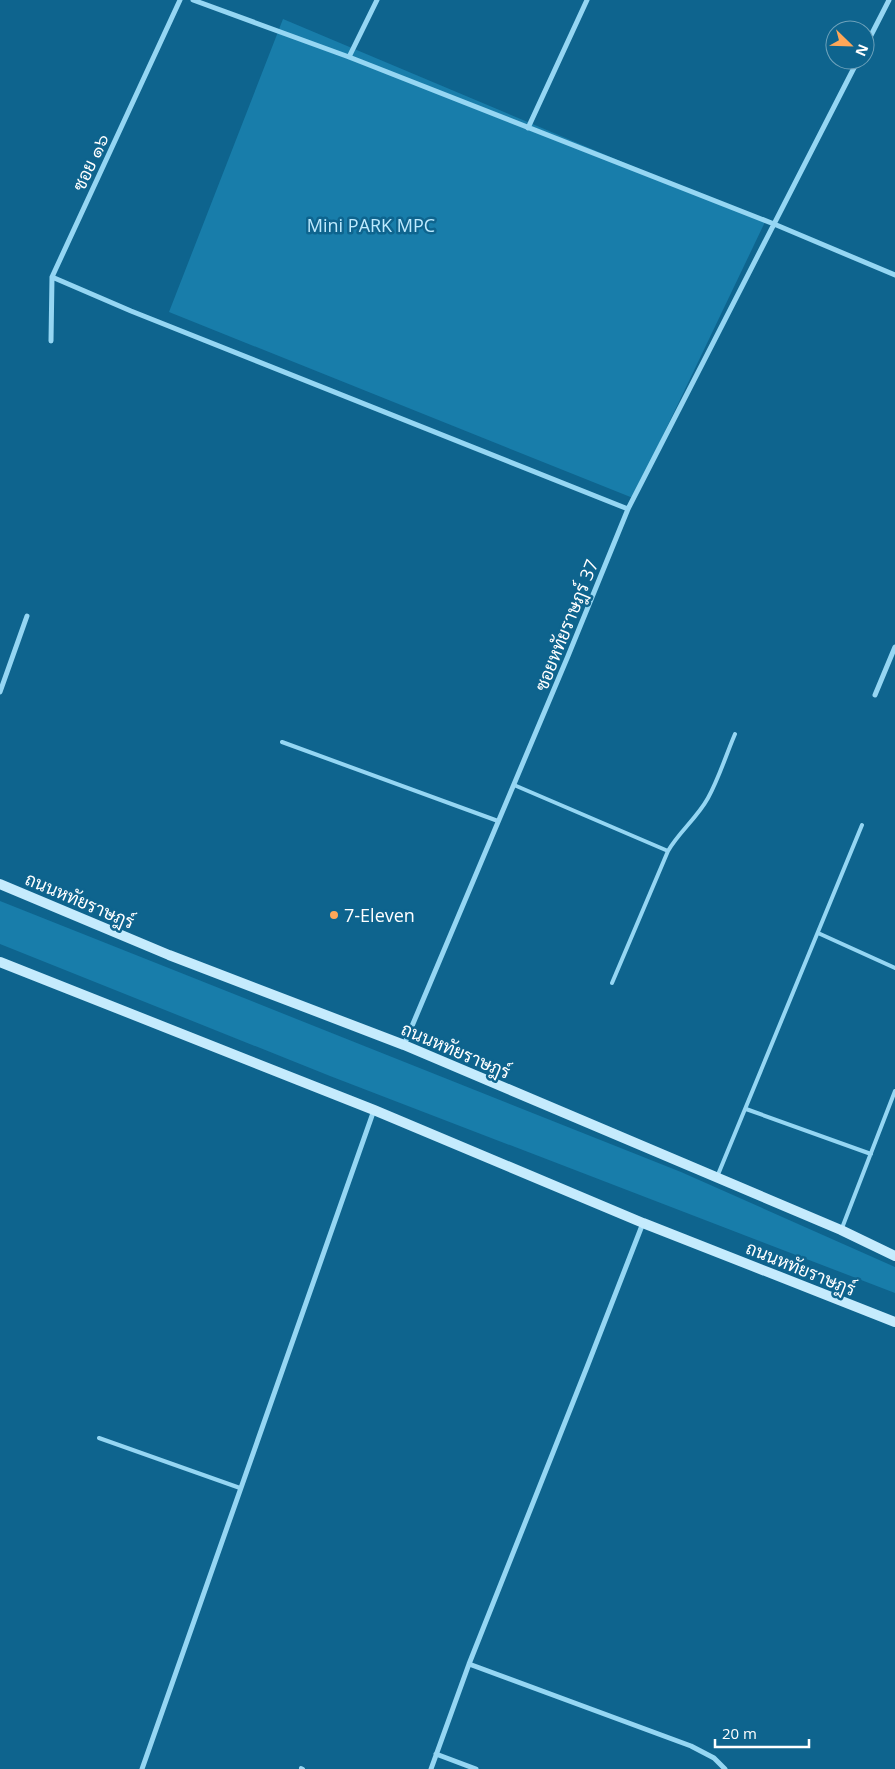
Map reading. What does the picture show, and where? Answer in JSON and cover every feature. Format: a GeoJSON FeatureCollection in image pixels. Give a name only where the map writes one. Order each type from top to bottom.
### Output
{"type":"FeatureCollection","features":[{"type":"Feature","properties":{"kind":"main road","name":"ถนนหทัยราษฎร์"},"geometry":{"type":"LineString","coordinates":[[0,884],[169,955],[404,1045],[841,1230],[895,1256]]}},
{"type":"Feature","properties":{"kind":"main road","name":"ถนนหทัยราษฎร์"},"geometry":{"type":"LineString","coordinates":[[0,962],[374,1110],[643,1223],[895,1322]]}},
{"type":"Feature","properties":{"kind":"street","name":"ซอย ๑๖"},"geometry":{"type":"LineString","coordinates":[[51,341],[52,277],[180,0]]}},
{"type":"Feature","properties":{"kind":"street"},"geometry":{"type":"LineString","coordinates":[[193,0],[349,57],[774,224],[895,275]]}},
{"type":"Feature","properties":{"kind":"street"},"geometry":{"type":"LineString","coordinates":[[349,57],[377,0]]}},
{"type":"Feature","properties":{"kind":"street"},"geometry":{"type":"LineString","coordinates":[[528,128],[587,0]]}},
{"type":"Feature","properties":{"kind":"street"},"geometry":{"type":"LineString","coordinates":[[875,27],[889,0]]}},
{"type":"Feature","properties":{"kind":"street","name":"ซอยหทัยราษฎร์ 37"},"geometry":{"type":"LineString","coordinates":[[404,1045],[628,509],[853,70]]}},
{"type":"Feature","properties":{"kind":"street"},"geometry":{"type":"LineString","coordinates":[[52,277],[628,509]]}},
{"type":"Feature","properties":{"kind":"street"},"geometry":{"type":"LineString","coordinates":[[0,692],[27,616]]}},
{"type":"Feature","properties":{"kind":"street"},"geometry":{"type":"LineString","coordinates":[[875,696],[895,647]]}},
{"type":"Feature","properties":{"kind":"street"},"geometry":{"type":"LineString","coordinates":[[142,1769],[374,1110]]}},
{"type":"Feature","properties":{"kind":"street"},"geometry":{"type":"LineString","coordinates":[[431,1769],[469,1664],[643,1223]]}},
{"type":"Feature","properties":{"kind":"street"},"geometry":{"type":"LineString","coordinates":[[469,1664],[691,1746],[714,1758],[725,1769]]}},
{"type":"Feature","properties":{"kind":"street"},"geometry":{"type":"LineString","coordinates":[[436,1754],[476,1769]]}},
{"type":"Feature","properties":{"kind":"lane"},"geometry":{"type":"LineString","coordinates":[[612,983],[668,852],[675,840],[695,817],[708,798],[735,734]]}},
{"type":"Feature","properties":{"kind":"lane"},"geometry":{"type":"LineString","coordinates":[[282,742],[498,821]]}},
{"type":"Feature","properties":{"kind":"lane"},"geometry":{"type":"LineString","coordinates":[[514,785],[668,852]]}},
{"type":"Feature","properties":{"kind":"lane"},"geometry":{"type":"LineString","coordinates":[[717,1177],[862,825]]}},
{"type":"Feature","properties":{"kind":"lane"},"geometry":{"type":"LineString","coordinates":[[818,933],[895,968]]}},
{"type":"Feature","properties":{"kind":"lane"},"geometry":{"type":"LineString","coordinates":[[841,1230],[895,1091]]}},
{"type":"Feature","properties":{"kind":"lane"},"geometry":{"type":"LineString","coordinates":[[746,1109],[871,1154]]}},
{"type":"Feature","properties":{"kind":"lane"},"geometry":{"type":"LineString","coordinates":[[99,1438],[240,1488]]}},
{"type":"Feature","properties":{"kind":"green space","name":"Mini PARK MPC"},"geometry":{"type":"Polygon","coordinates":[[[283,19],[765,222],[633,498],[169,312],[283,19]]]}},
{"type":"Feature","properties":{"kind":"green space"},"geometry":{"type":"Polygon","coordinates":[[[0,901],[681,1172],[895,1267],[895,1293],[330,1076],[0,944],[0,901]]]}},
{"type":"Feature","properties":{"kind":"place","name":"7-Eleven"},"geometry":{"type":"Point","coordinates":[334,915]}}]}
